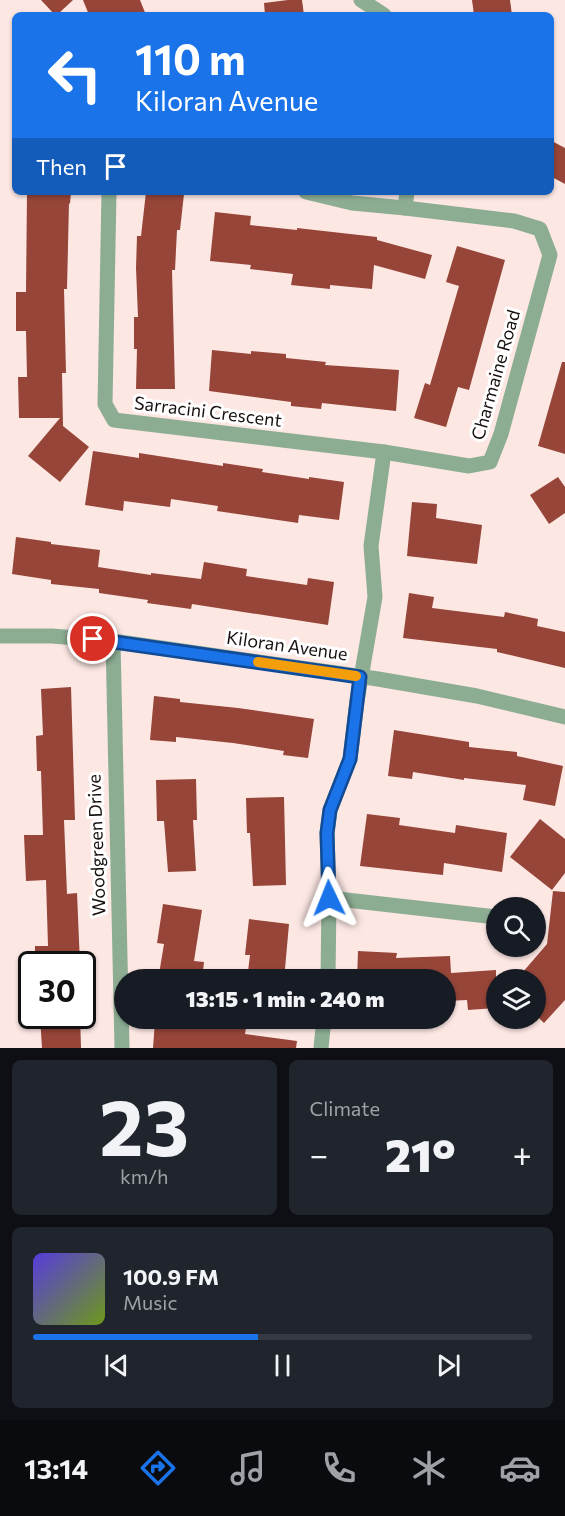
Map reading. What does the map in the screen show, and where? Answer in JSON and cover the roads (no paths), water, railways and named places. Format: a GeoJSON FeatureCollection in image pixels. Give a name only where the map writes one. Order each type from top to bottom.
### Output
{"type":"FeatureCollection","features":[{"type":"Feature","properties":{"kind":"street"},"geometry":{"type":"LineString","coordinates":[[361,0],[379,12]]}},
{"type":"Feature","properties":{"kind":"street","name":"Sarracini Crescent"},"geometry":{"type":"LineString","coordinates":[[109,195],[105,405],[114,420],[384,452]]}},
{"type":"Feature","properties":{"kind":"street"},"geometry":{"type":"LineString","coordinates":[[319,195],[352,203],[405,208],[407,195]]}},
{"type":"Feature","properties":{"kind":"street","name":"Charmaine Road"},"geometry":{"type":"LineString","coordinates":[[384,452],[469,466],[490,462],[501,434],[550,255],[540,229],[514,221],[405,208]]}},
{"type":"Feature","properties":{"kind":"street"},"geometry":{"type":"LineString","coordinates":[[328,969],[327,833],[330,810],[350,759],[360,677],[375,597],[371,546],[384,452]]}},
{"type":"Feature","properties":{"kind":"street","name":"Kiloran Avenue"},"geometry":{"type":"LineString","coordinates":[[0,636],[52,636],[113,641],[477,696],[565,717]]}},
{"type":"Feature","properties":{"kind":"street","name":"Woodgreen Drive"},"geometry":{"type":"LineString","coordinates":[[113,641],[122,1048]]}},
{"type":"Feature","properties":{"kind":"street"},"geometry":{"type":"LineString","coordinates":[[329,898],[486,916]]}},
{"type":"Feature","properties":{"kind":"street"},"geometry":{"type":"LineString","coordinates":[[321,1048],[323,1029]]}}]}
